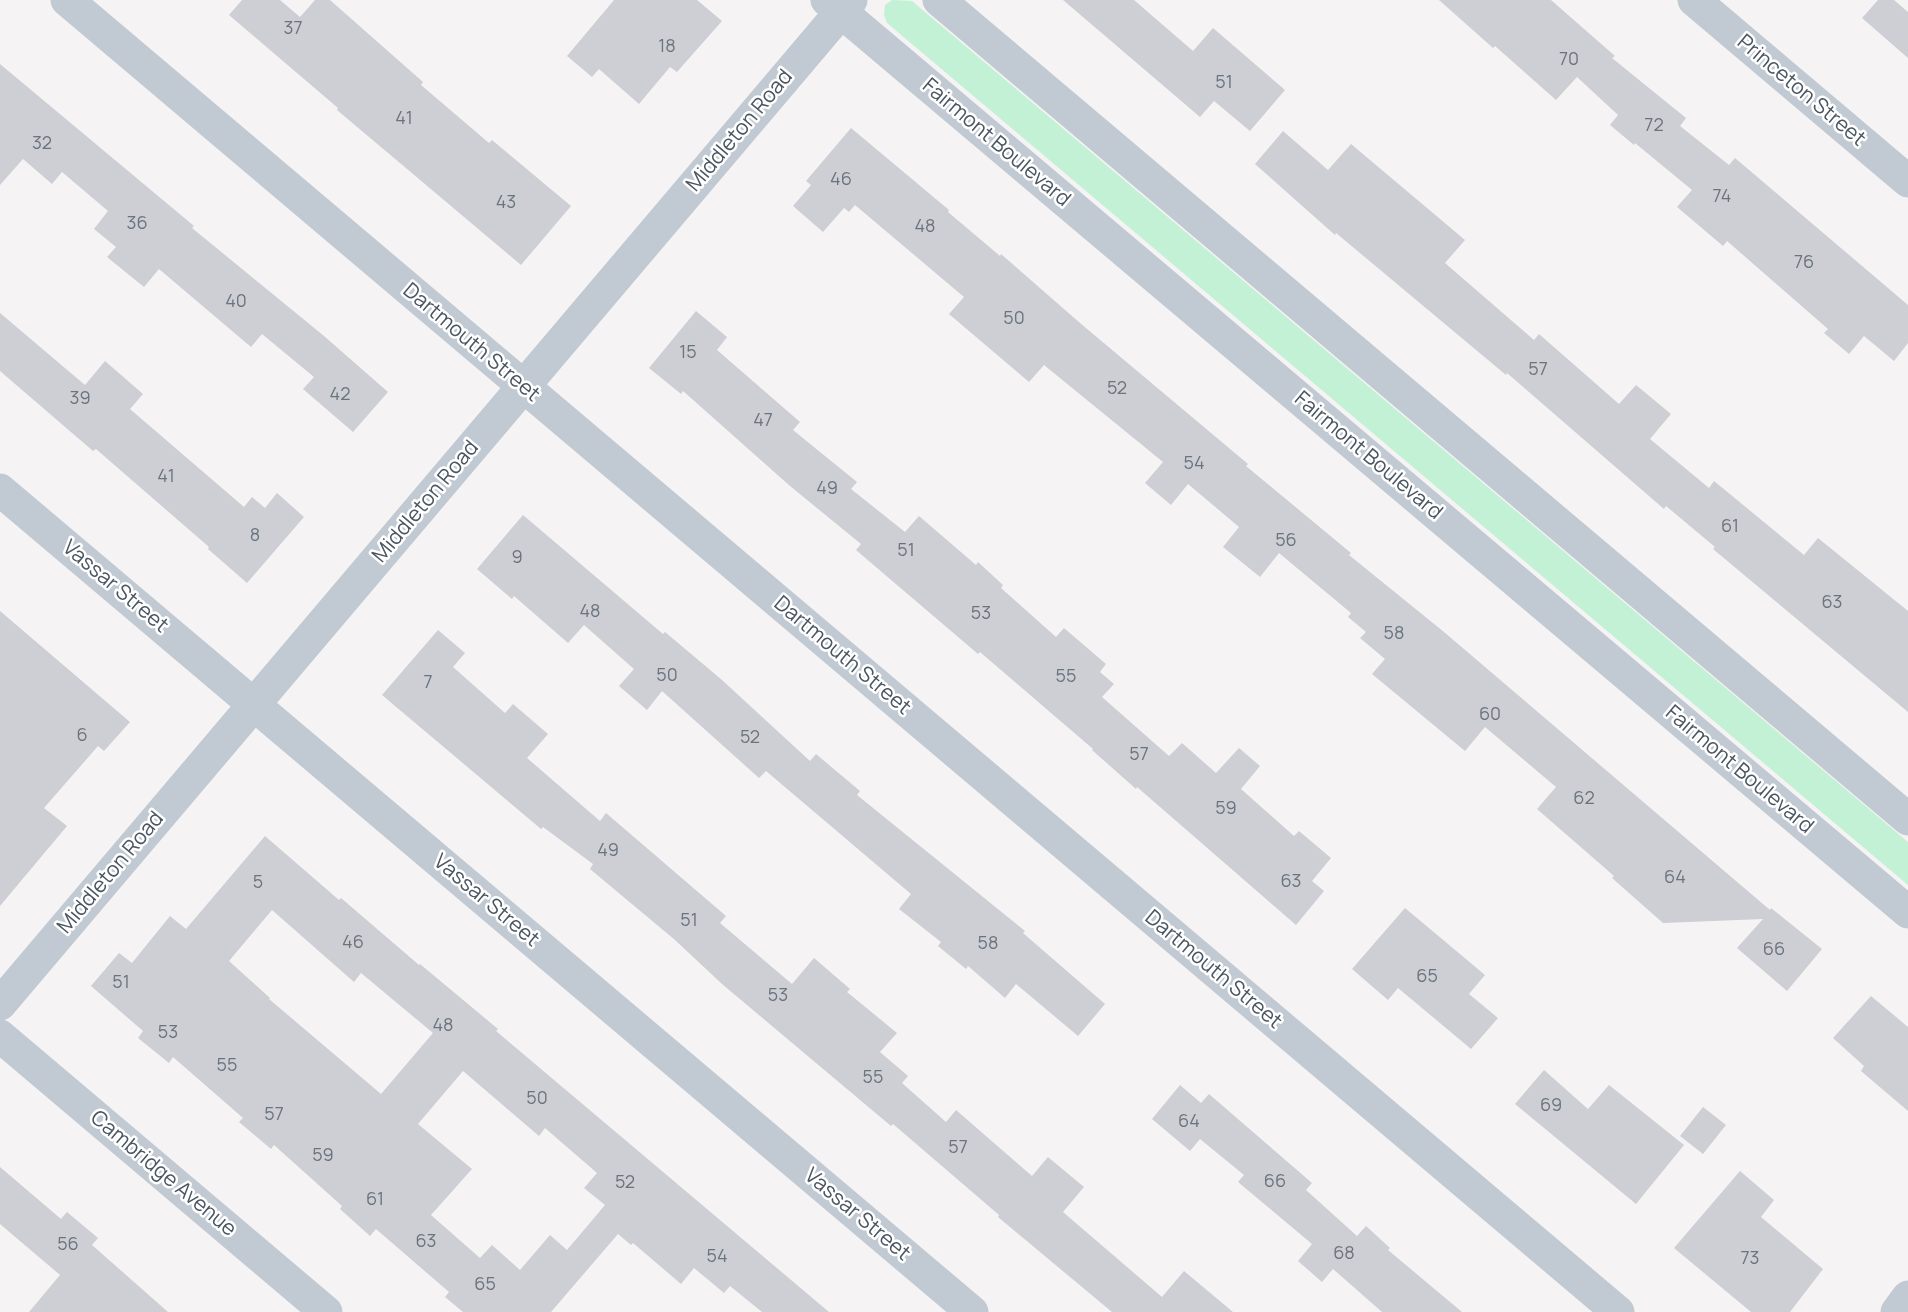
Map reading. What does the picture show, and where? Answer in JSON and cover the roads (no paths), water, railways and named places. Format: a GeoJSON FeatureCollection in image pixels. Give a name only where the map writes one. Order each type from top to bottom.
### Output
{"type":"FeatureCollection","features":[{"type":"Feature","properties":{"kind":"street","name":"Dartmouth Street"},"geometry":{"type":"LineString","coordinates":[[67,0],[1618,1312]]}},
{"type":"Feature","properties":{"kind":"street"},"geometry":{"type":"LineString","coordinates":[[939,0],[1908,819]]}},
{"type":"Feature","properties":{"kind":"street","name":"Princeton Street"},"geometry":{"type":"LineString","coordinates":[[1694,0],[1908,181]]}},
{"type":"Feature","properties":{"kind":"street","name":"Middleton Road"},"geometry":{"type":"LineString","coordinates":[[0,1004],[524,387],[840,4]]}},
{"type":"Feature","properties":{"kind":"street","name":"Fairmont Boulevard"},"geometry":{"type":"LineString","coordinates":[[840,4],[1908,912]]}},
{"type":"Feature","properties":{"kind":"street","name":"Vassar Street"},"geometry":{"type":"LineString","coordinates":[[0,490],[972,1312]]}},
{"type":"Feature","properties":{"kind":"street","name":"Cambridge Avenue"},"geometry":{"type":"LineString","coordinates":[[0,1036],[326,1312]]}},
{"type":"Feature","properties":{"kind":"street"},"geometry":{"type":"LineString","coordinates":[[1897,1312],[1908,1297]]}}]}
